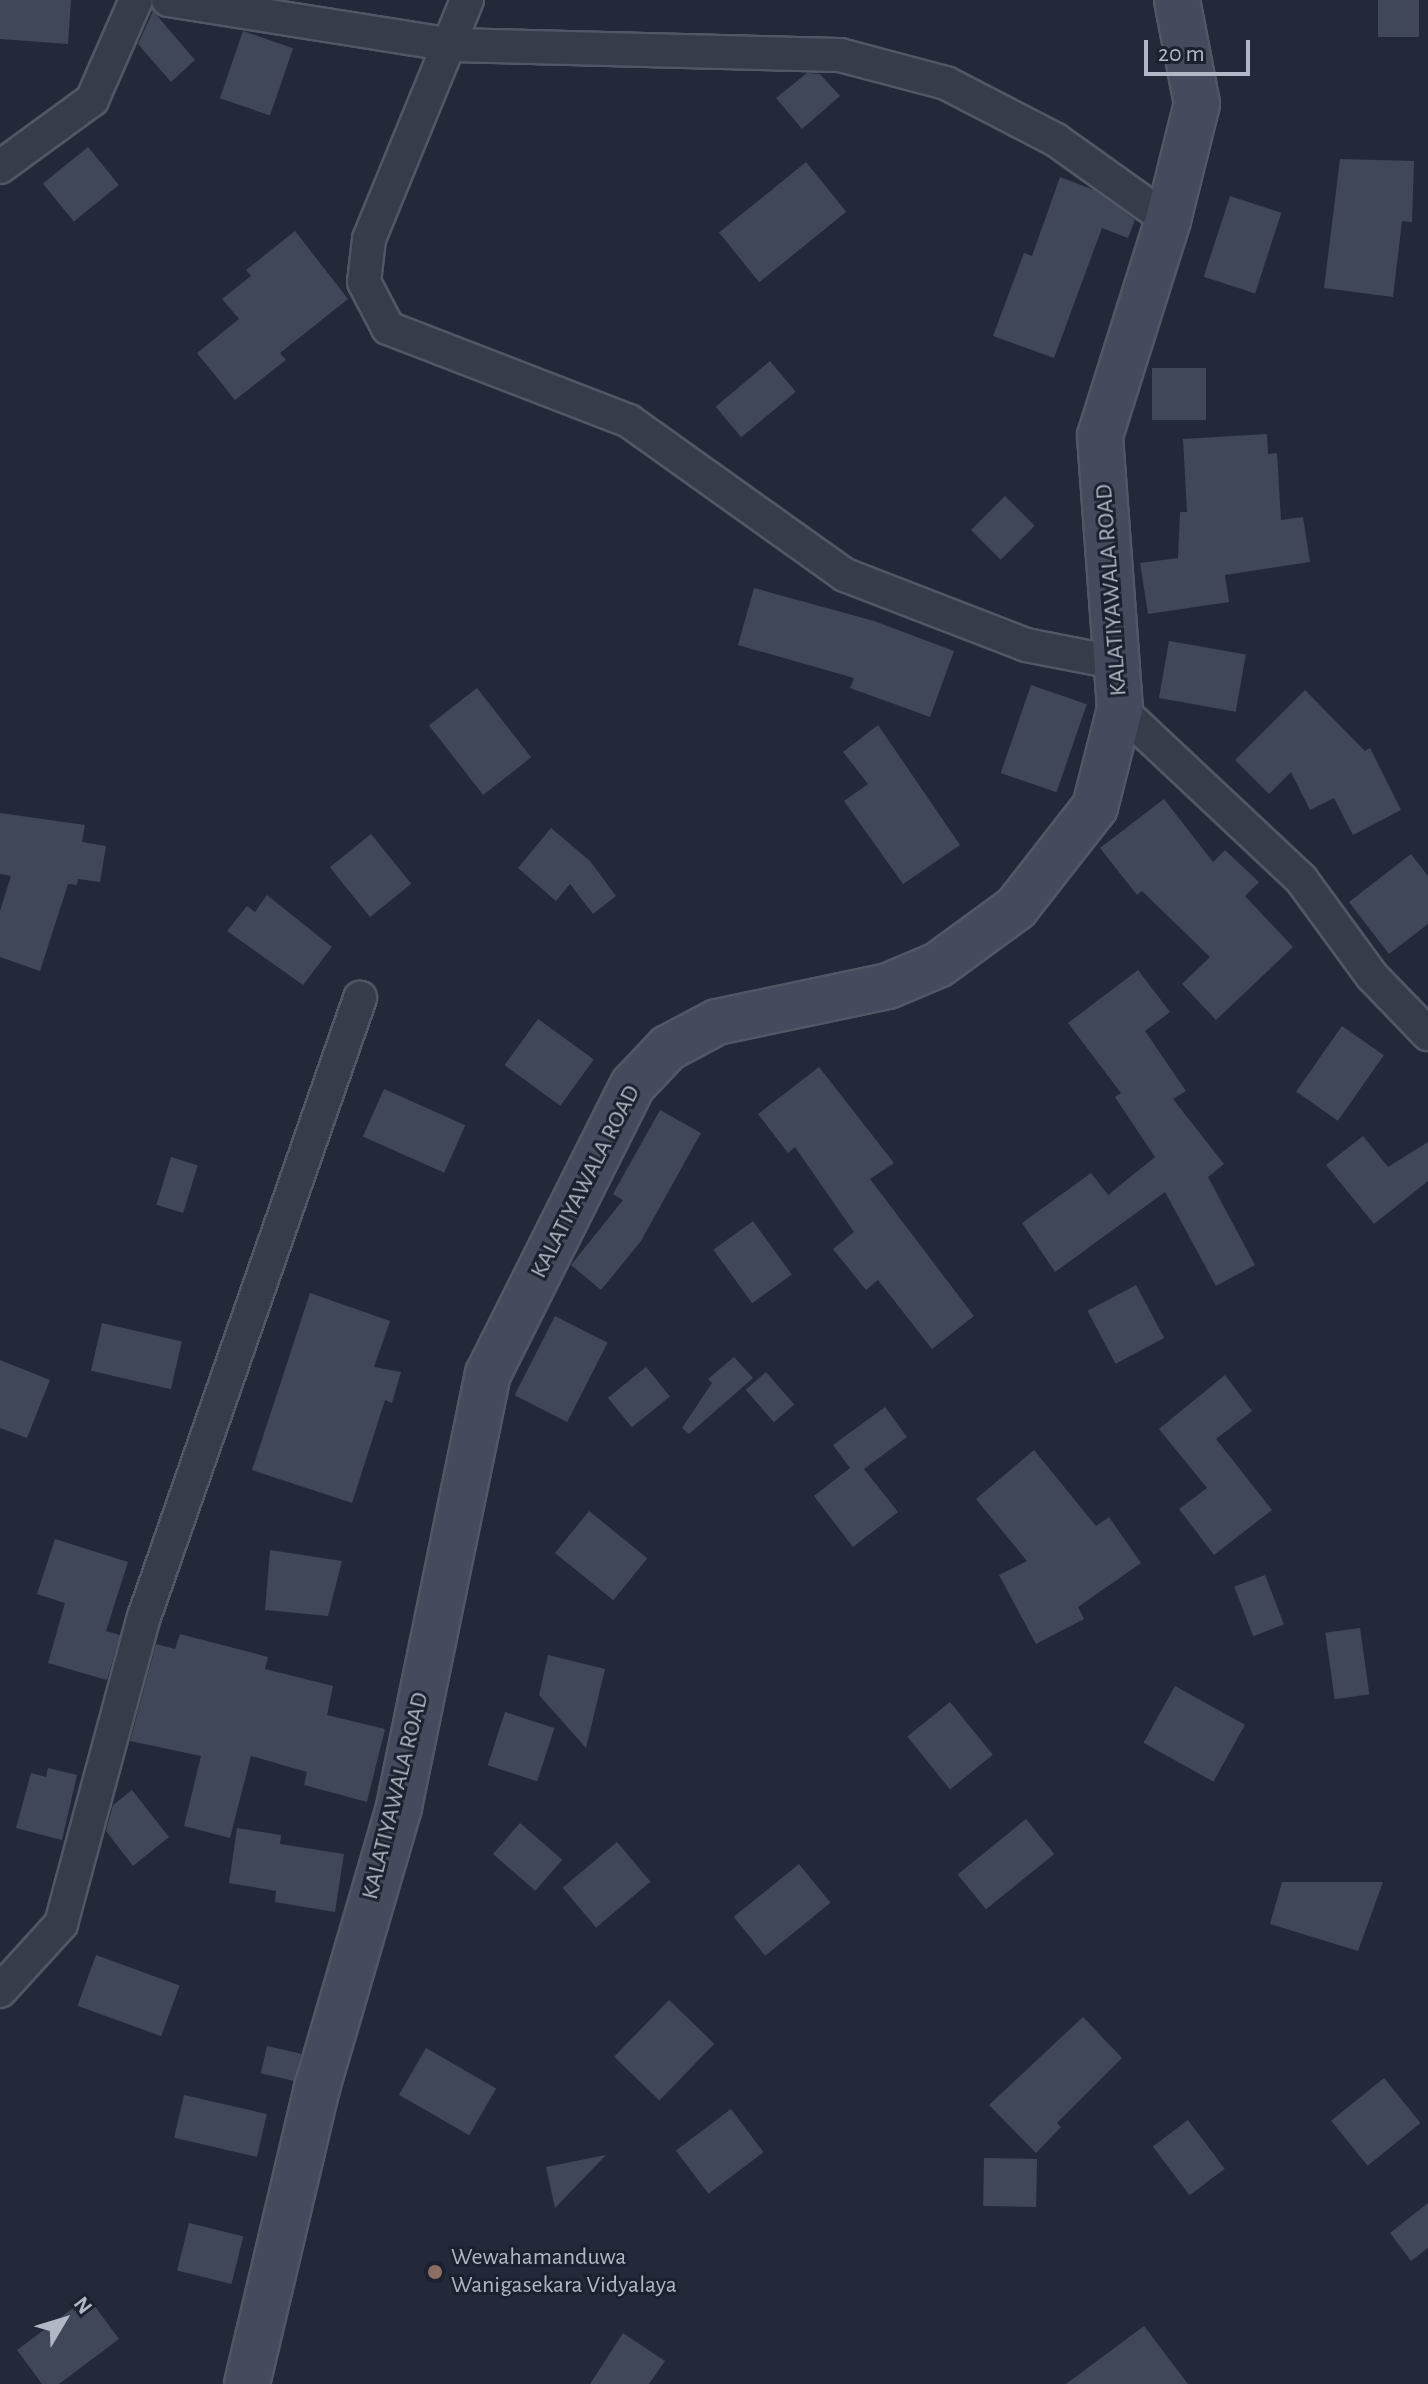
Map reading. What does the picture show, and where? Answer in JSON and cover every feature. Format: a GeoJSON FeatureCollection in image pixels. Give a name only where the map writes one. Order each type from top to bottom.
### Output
{"type":"FeatureCollection","features":[{"type":"Feature","properties":{"kind":"street"},"geometry":{"type":"LineString","coordinates":[[0,167],[92,100],[136,0]]}},
{"type":"Feature","properties":{"kind":"street"},"geometry":{"type":"LineString","coordinates":[[168,0],[451,45],[840,55],[946,83],[1056,140],[1168,220]]}},
{"type":"Feature","properties":{"kind":"street"},"geometry":{"type":"LineString","coordinates":[[467,0],[369,239],[364,282],[388,328],[629,421],[845,575],[1026,645],[1119,663]]}},
{"type":"Feature","properties":{"kind":"street","name":"KALATIYAWALA ROAD"},"geometry":{"type":"LineString","coordinates":[[247,2384],[317,2088],[399,1807],[488,1374],[633,1085],[668,1048],[717,1022],[888,986],[938,965],[1016,908],[1095,807],[1120,709],[1100,436],[1168,220],[1197,104],[1177,0]]}},
{"type":"Feature","properties":{"kind":"street"},"geometry":{"type":"LineString","coordinates":[[1120,709],[1301,879],[1372,976],[1428,1034]]}},
{"type":"Feature","properties":{"kind":"street"},"geometry":{"type":"LineString","coordinates":[[0,1991],[61,1924],[144,1617],[360,998]]}},
{"type":"Feature","properties":{"kind":"building"},"geometry":{"type":"Polygon","coordinates":[[[0,0],[71,0],[68,44],[0,39],[0,0]]]}},
{"type":"Feature","properties":{"kind":"building"},"geometry":{"type":"Polygon","coordinates":[[[1378,0],[1419,0],[1419,37],[1378,37],[1378,0]]]}},
{"type":"Feature","properties":{"kind":"building"},"geometry":{"type":"Polygon","coordinates":[[[153,11],[195,60],[171,82],[138,44],[153,11]]]}},
{"type":"Feature","properties":{"kind":"building"},"geometry":{"type":"Polygon","coordinates":[[[243,31],[293,48],[270,115],[220,98],[243,31]]]}},
{"type":"Feature","properties":{"kind":"building"},"geometry":{"type":"Polygon","coordinates":[[[807,73],[820,74],[840,96],[802,129],[776,98],[807,73]]]}},
{"type":"Feature","properties":{"kind":"building"},"geometry":{"type":"Polygon","coordinates":[[[88,147],[119,185],[74,222],[43,184],[88,147]]]}},
{"type":"Feature","properties":{"kind":"building"},"geometry":{"type":"Polygon","coordinates":[[[1340,159],[1414,161],[1412,222],[1402,221],[1393,297],[1324,288],[1340,159]]]}},
{"type":"Feature","properties":{"kind":"building"},"geometry":{"type":"Polygon","coordinates":[[[806,162],[846,212],[759,282],[719,232],[806,162]]]}},
{"type":"Feature","properties":{"kind":"building"},"geometry":{"type":"Polygon","coordinates":[[[1060,177],[1094,190],[1135,220],[1128,238],[1102,228],[1054,358],[993,336],[1024,253],[1032,256],[1060,177]]]}},
{"type":"Feature","properties":{"kind":"building"},"geometry":{"type":"Polygon","coordinates":[[[1230,196],[1281,213],[1255,294],[1204,277],[1230,196]]]}},
{"type":"Feature","properties":{"kind":"building"},"geometry":{"type":"Polygon","coordinates":[[[295,231],[348,299],[280,353],[286,360],[235,400],[197,353],[239,319],[222,299],[251,276],[246,270],[295,231]]]}},
{"type":"Feature","properties":{"kind":"building"},"geometry":{"type":"Polygon","coordinates":[[[770,361],[796,392],[741,437],[716,407],[770,361]]]}},
{"type":"Feature","properties":{"kind":"building"},"geometry":{"type":"Polygon","coordinates":[[[1152,368],[1206,368],[1206,420],[1152,420],[1152,368]]]}},
{"type":"Feature","properties":{"kind":"building"},"geometry":{"type":"Polygon","coordinates":[[[1267,434],[1268,454],[1277,453],[1281,520],[1303,517],[1310,562],[1225,575],[1229,602],[1148,614],[1140,563],[1178,558],[1180,512],[1187,512],[1183,439],[1267,434]]]}},
{"type":"Feature","properties":{"kind":"building"},"geometry":{"type":"Polygon","coordinates":[[[1005,496],[1035,526],[1001,560],[971,530],[1005,496]]]}},
{"type":"Feature","properties":{"kind":"building"},"geometry":{"type":"Polygon","coordinates":[[[754,588],[874,621],[954,651],[930,717],[850,688],[854,678],[738,645],[754,588]]]}},
{"type":"Feature","properties":{"kind":"building"},"geometry":{"type":"Polygon","coordinates":[[[1169,641],[1246,655],[1236,712],[1159,698],[1169,641]]]}},
{"type":"Feature","properties":{"kind":"building"},"geometry":{"type":"Polygon","coordinates":[[[1031,685],[1087,704],[1057,792],[1001,773],[1031,685]]]}},
{"type":"Feature","properties":{"kind":"building"},"geometry":{"type":"Polygon","coordinates":[[[477,688],[531,757],[483,795],[429,726],[477,688]]]}},
{"type":"Feature","properties":{"kind":"building"},"geometry":{"type":"Polygon","coordinates":[[[1305,690],[1365,751],[1370,748],[1401,810],[1353,835],[1334,798],[1310,810],[1291,772],[1269,794],[1235,760],[1305,690]]]}},
{"type":"Feature","properties":{"kind":"building"},"geometry":{"type":"Polygon","coordinates":[[[878,725],[960,845],[903,884],[844,801],[868,784],[843,752],[878,725]]]}},
{"type":"Feature","properties":{"kind":"building"},"geometry":{"type":"Polygon","coordinates":[[[1164,799],[1213,862],[1225,850],[1259,882],[1245,896],[1293,947],[1216,1020],[1182,984],[1210,957],[1142,891],[1137,895],[1100,848],[1164,799]]]}},
{"type":"Feature","properties":{"kind":"building"},"geometry":{"type":"Polygon","coordinates":[[[0,813],[85,825],[82,842],[106,846],[100,882],[78,879],[77,885],[68,884],[40,971],[0,957],[0,911],[11,876],[0,874],[0,813]]]}},
{"type":"Feature","properties":{"kind":"building"},"geometry":{"type":"Polygon","coordinates":[[[551,828],[590,861],[616,896],[593,914],[570,884],[556,901],[518,868],[551,828]]]}},
{"type":"Feature","properties":{"kind":"building"},"geometry":{"type":"Polygon","coordinates":[[[371,834],[411,884],[370,917],[330,867],[371,834]]]}},
{"type":"Feature","properties":{"kind":"building"},"geometry":{"type":"Polygon","coordinates":[[[1411,854],[1428,876],[1428,924],[1389,954],[1349,902],[1411,854]]]}},
{"type":"Feature","properties":{"kind":"building"},"geometry":{"type":"Polygon","coordinates":[[[267,895],[332,947],[303,985],[227,931],[247,906],[255,912],[267,895]]]}},
{"type":"Feature","properties":{"kind":"building"},"geometry":{"type":"Polygon","coordinates":[[[1138,970],[1170,1012],[1145,1031],[1186,1091],[1173,1099],[1224,1164],[1208,1177],[1255,1265],[1216,1286],[1165,1192],[1055,1272],[1022,1223],[1091,1173],[1108,1195],[1155,1157],[1115,1097],[1121,1093],[1068,1023],[1138,970]]]}},
{"type":"Feature","properties":{"kind":"building"},"geometry":{"type":"Polygon","coordinates":[[[538,1019],[594,1060],[560,1106],[504,1065],[538,1019]]]}},
{"type":"Feature","properties":{"kind":"building"},"geometry":{"type":"Polygon","coordinates":[[[1342,1026],[1384,1055],[1338,1121],[1296,1092],[1342,1026]]]}},
{"type":"Feature","properties":{"kind":"building"},"geometry":{"type":"Polygon","coordinates":[[[819,1067],[894,1163],[870,1179],[974,1316],[932,1349],[878,1280],[866,1290],[833,1249],[854,1232],[795,1147],[788,1153],[758,1114],[819,1067]]]}},
{"type":"Feature","properties":{"kind":"building"},"geometry":{"type":"Polygon","coordinates":[[[384,1089],[465,1125],[444,1173],[363,1137],[384,1089]]]}},
{"type":"Feature","properties":{"kind":"building"},"geometry":{"type":"Polygon","coordinates":[[[660,1110],[701,1133],[641,1241],[601,1290],[571,1265],[623,1200],[613,1194],[660,1110]]]}},
{"type":"Feature","properties":{"kind":"building"},"geometry":{"type":"Polygon","coordinates":[[[1363,1136],[1388,1167],[1428,1142],[1428,1181],[1374,1224],[1326,1165],[1363,1136]]]}},
{"type":"Feature","properties":{"kind":"building"},"geometry":{"type":"Polygon","coordinates":[[[171,1157],[198,1165],[183,1213],[156,1205],[171,1157]]]}},
{"type":"Feature","properties":{"kind":"building"},"geometry":{"type":"Polygon","coordinates":[[[753,1221],[792,1274],[752,1303],[713,1250],[753,1221]]]}},
{"type":"Feature","properties":{"kind":"building"},"geometry":{"type":"Polygon","coordinates":[[[1136,1285],[1164,1338],[1116,1364],[1087,1311],[1136,1285]]]}},
{"type":"Feature","properties":{"kind":"building"},"geometry":{"type":"Polygon","coordinates":[[[310,1293],[390,1321],[374,1367],[401,1372],[392,1403],[385,1400],[352,1503],[252,1470],[310,1293]]]}},
{"type":"Feature","properties":{"kind":"building"},"geometry":{"type":"Polygon","coordinates":[[[555,1316],[608,1343],[567,1422],[515,1395],[555,1316]]]}},
{"type":"Feature","properties":{"kind":"building"},"geometry":{"type":"Polygon","coordinates":[[[102,1323],[182,1341],[171,1389],[91,1371],[102,1323]]]}},
{"type":"Feature","properties":{"kind":"building"},"geometry":{"type":"Polygon","coordinates":[[[734,1357],[753,1378],[689,1434],[682,1428],[712,1383],[708,1379],[734,1357]]]}},
{"type":"Feature","properties":{"kind":"building"},"geometry":{"type":"Polygon","coordinates":[[[0,1360],[50,1380],[27,1438],[0,1428],[0,1360]]]}},
{"type":"Feature","properties":{"kind":"building"},"geometry":{"type":"Polygon","coordinates":[[[646,1367],[670,1397],[632,1427],[608,1398],[646,1367]]]}},
{"type":"Feature","properties":{"kind":"building"},"geometry":{"type":"Polygon","coordinates":[[[766,1372],[794,1404],[774,1422],[746,1390],[766,1372]]]}},
{"type":"Feature","properties":{"kind":"building"},"geometry":{"type":"Polygon","coordinates":[[[1225,1375],[1252,1411],[1216,1439],[1272,1510],[1214,1555],[1179,1509],[1207,1488],[1159,1429],[1225,1375]]]}},
{"type":"Feature","properties":{"kind":"building"},"geometry":{"type":"Polygon","coordinates":[[[885,1407],[907,1437],[864,1469],[898,1512],[853,1547],[814,1496],[850,1468],[833,1445],[885,1407]]]}},
{"type":"Feature","properties":{"kind":"building"},"geometry":{"type":"Polygon","coordinates":[[[1034,1450],[1096,1526],[1109,1517],[1141,1563],[1078,1607],[1084,1619],[1036,1644],[999,1575],[1027,1561],[976,1499],[1034,1450]]]}},
{"type":"Feature","properties":{"kind":"building"},"geometry":{"type":"Polygon","coordinates":[[[589,1511],[647,1558],[613,1600],[555,1553],[589,1511]]]}},
{"type":"Feature","properties":{"kind":"building"},"geometry":{"type":"Polygon","coordinates":[[[55,1539],[128,1562],[106,1631],[120,1635],[107,1680],[48,1663],[65,1603],[37,1594],[55,1539]]]}},
{"type":"Feature","properties":{"kind":"building"},"geometry":{"type":"Polygon","coordinates":[[[270,1550],[342,1561],[328,1616],[265,1610],[270,1550]]]}},
{"type":"Feature","properties":{"kind":"building"},"geometry":{"type":"Polygon","coordinates":[[[1265,1575],[1284,1624],[1253,1636],[1234,1587],[1265,1575]]]}},
{"type":"Feature","properties":{"kind":"building"},"geometry":{"type":"Polygon","coordinates":[[[1360,1628],[1369,1694],[1335,1699],[1325,1633],[1360,1628]]]}},
{"type":"Feature","properties":{"kind":"building"},"geometry":{"type":"Polygon","coordinates":[[[180,1634],[268,1657],[265,1669],[333,1686],[327,1715],[385,1729],[367,1802],[304,1785],[307,1772],[251,1756],[230,1838],[184,1826],[201,1756],[130,1741],[156,1644],[175,1649],[180,1634]]]}},
{"type":"Feature","properties":{"kind":"building"},"geometry":{"type":"Polygon","coordinates":[[[548,1655],[605,1669],[586,1748],[539,1695],[548,1655]]]}},
{"type":"Feature","properties":{"kind":"building"},"geometry":{"type":"Polygon","coordinates":[[[1175,1686],[1245,1725],[1213,1782],[1143,1743],[1175,1686]]]}},
{"type":"Feature","properties":{"kind":"building"},"geometry":{"type":"Polygon","coordinates":[[[950,1702],[993,1755],[950,1789],[907,1737],[950,1702]]]}},
{"type":"Feature","properties":{"kind":"building"},"geometry":{"type":"Polygon","coordinates":[[[505,1712],[554,1728],[537,1781],[488,1765],[505,1712]]]}},
{"type":"Feature","properties":{"kind":"building"},"geometry":{"type":"Polygon","coordinates":[[[48,1768],[77,1775],[62,1840],[16,1828],[31,1773],[46,1777],[48,1768]]]}},
{"type":"Feature","properties":{"kind":"building"},"geometry":{"type":"Polygon","coordinates":[[[132,1790],[169,1837],[133,1866],[106,1831],[113,1805],[132,1790]]]}},
{"type":"Feature","properties":{"kind":"building"},"geometry":{"type":"Polygon","coordinates":[[[1026,1819],[1054,1854],[986,1909],[958,1874],[1026,1819]]]}},
{"type":"Feature","properties":{"kind":"building"},"geometry":{"type":"Polygon","coordinates":[[[520,1823],[562,1860],[535,1891],[493,1854],[520,1823]]]}},
{"type":"Feature","properties":{"kind":"building"},"geometry":{"type":"Polygon","coordinates":[[[237,1828],[281,1835],[280,1844],[344,1854],[335,1912],[275,1902],[276,1891],[229,1883],[237,1828]]]}},
{"type":"Feature","properties":{"kind":"building"},"geometry":{"type":"Polygon","coordinates":[[[617,1842],[650,1882],[596,1927],[563,1888],[617,1842]]]}},
{"type":"Feature","properties":{"kind":"building"},"geometry":{"type":"Polygon","coordinates":[[[799,1864],[830,1903],[765,1956],[734,1917],[799,1864]]]}},
{"type":"Feature","properties":{"kind":"building"},"geometry":{"type":"Polygon","coordinates":[[[1282,1882],[1383,1882],[1358,1951],[1270,1924],[1282,1882]]]}},
{"type":"Feature","properties":{"kind":"building"},"geometry":{"type":"Polygon","coordinates":[[[96,1955],[180,1985],[161,2036],[78,2006],[96,1955]]]}},
{"type":"Feature","properties":{"kind":"building"},"geometry":{"type":"Polygon","coordinates":[[[669,2000],[714,2044],[659,2101],[614,2057],[669,2000]]]}},
{"type":"Feature","properties":{"kind":"building"},"geometry":{"type":"Polygon","coordinates":[[[1083,2017],[1122,2058],[1057,2123],[1061,2127],[1036,2153],[989,2105],[1083,2017]]]}},
{"type":"Feature","properties":{"kind":"building"},"geometry":{"type":"Polygon","coordinates":[[[267,2046],[301,2054],[295,2081],[261,2073],[267,2046]]]}},
{"type":"Feature","properties":{"kind":"building"},"geometry":{"type":"Polygon","coordinates":[[[426,2048],[496,2088],[469,2135],[399,2095],[426,2048]]]}},
{"type":"Feature","properties":{"kind":"building"},"geometry":{"type":"Polygon","coordinates":[[[1384,2078],[1421,2123],[1368,2166],[1331,2121],[1384,2078]]]}},
{"type":"Feature","properties":{"kind":"building"},"geometry":{"type":"Polygon","coordinates":[[[184,2095],[267,2114],[257,2157],[174,2138],[184,2095]]]}},
{"type":"Feature","properties":{"kind":"building"},"geometry":{"type":"Polygon","coordinates":[[[731,2109],[763,2152],[708,2194],[676,2151],[731,2109]]]}},
{"type":"Feature","properties":{"kind":"building"},"geometry":{"type":"Polygon","coordinates":[[[1188,2120],[1225,2169],[1190,2195],[1153,2146],[1188,2120]]]}},
{"type":"Feature","properties":{"kind":"building"},"geometry":{"type":"Polygon","coordinates":[[[606,2155],[555,2208],[546,2167],[606,2155]]]}},
{"type":"Feature","properties":{"kind":"building"},"geometry":{"type":"Polygon","coordinates":[[[984,2158],[1037,2159],[1036,2207],[983,2206],[984,2158]]]}},
{"type":"Feature","properties":{"kind":"building"},"geometry":{"type":"Polygon","coordinates":[[[1428,2203],[1428,2248],[1411,2261],[1390,2233],[1428,2203]]]}},
{"type":"Feature","properties":{"kind":"building"},"geometry":{"type":"Polygon","coordinates":[[[189,2223],[243,2237],[231,2284],[177,2271],[189,2223]]]}},
{"type":"Feature","properties":{"kind":"building"},"geometry":{"type":"Polygon","coordinates":[[[88,2297],[119,2339],[59,2384],[42,2384],[17,2350],[88,2297]]]}},
{"type":"Feature","properties":{"kind":"building"},"geometry":{"type":"Polygon","coordinates":[[[1144,2326],[1188,2384],[1066,2384],[1144,2326]]]}},
{"type":"Feature","properties":{"kind":"building"},"geometry":{"type":"Polygon","coordinates":[[[623,2333],[665,2361],[649,2384],[590,2384],[623,2333]]]}},
{"type":"Feature","properties":{"kind":"place","name":"Wewahamanduwa Wanigasekara Vidyalaya"},"geometry":{"type":"Point","coordinates":[435,2272]}}]}
